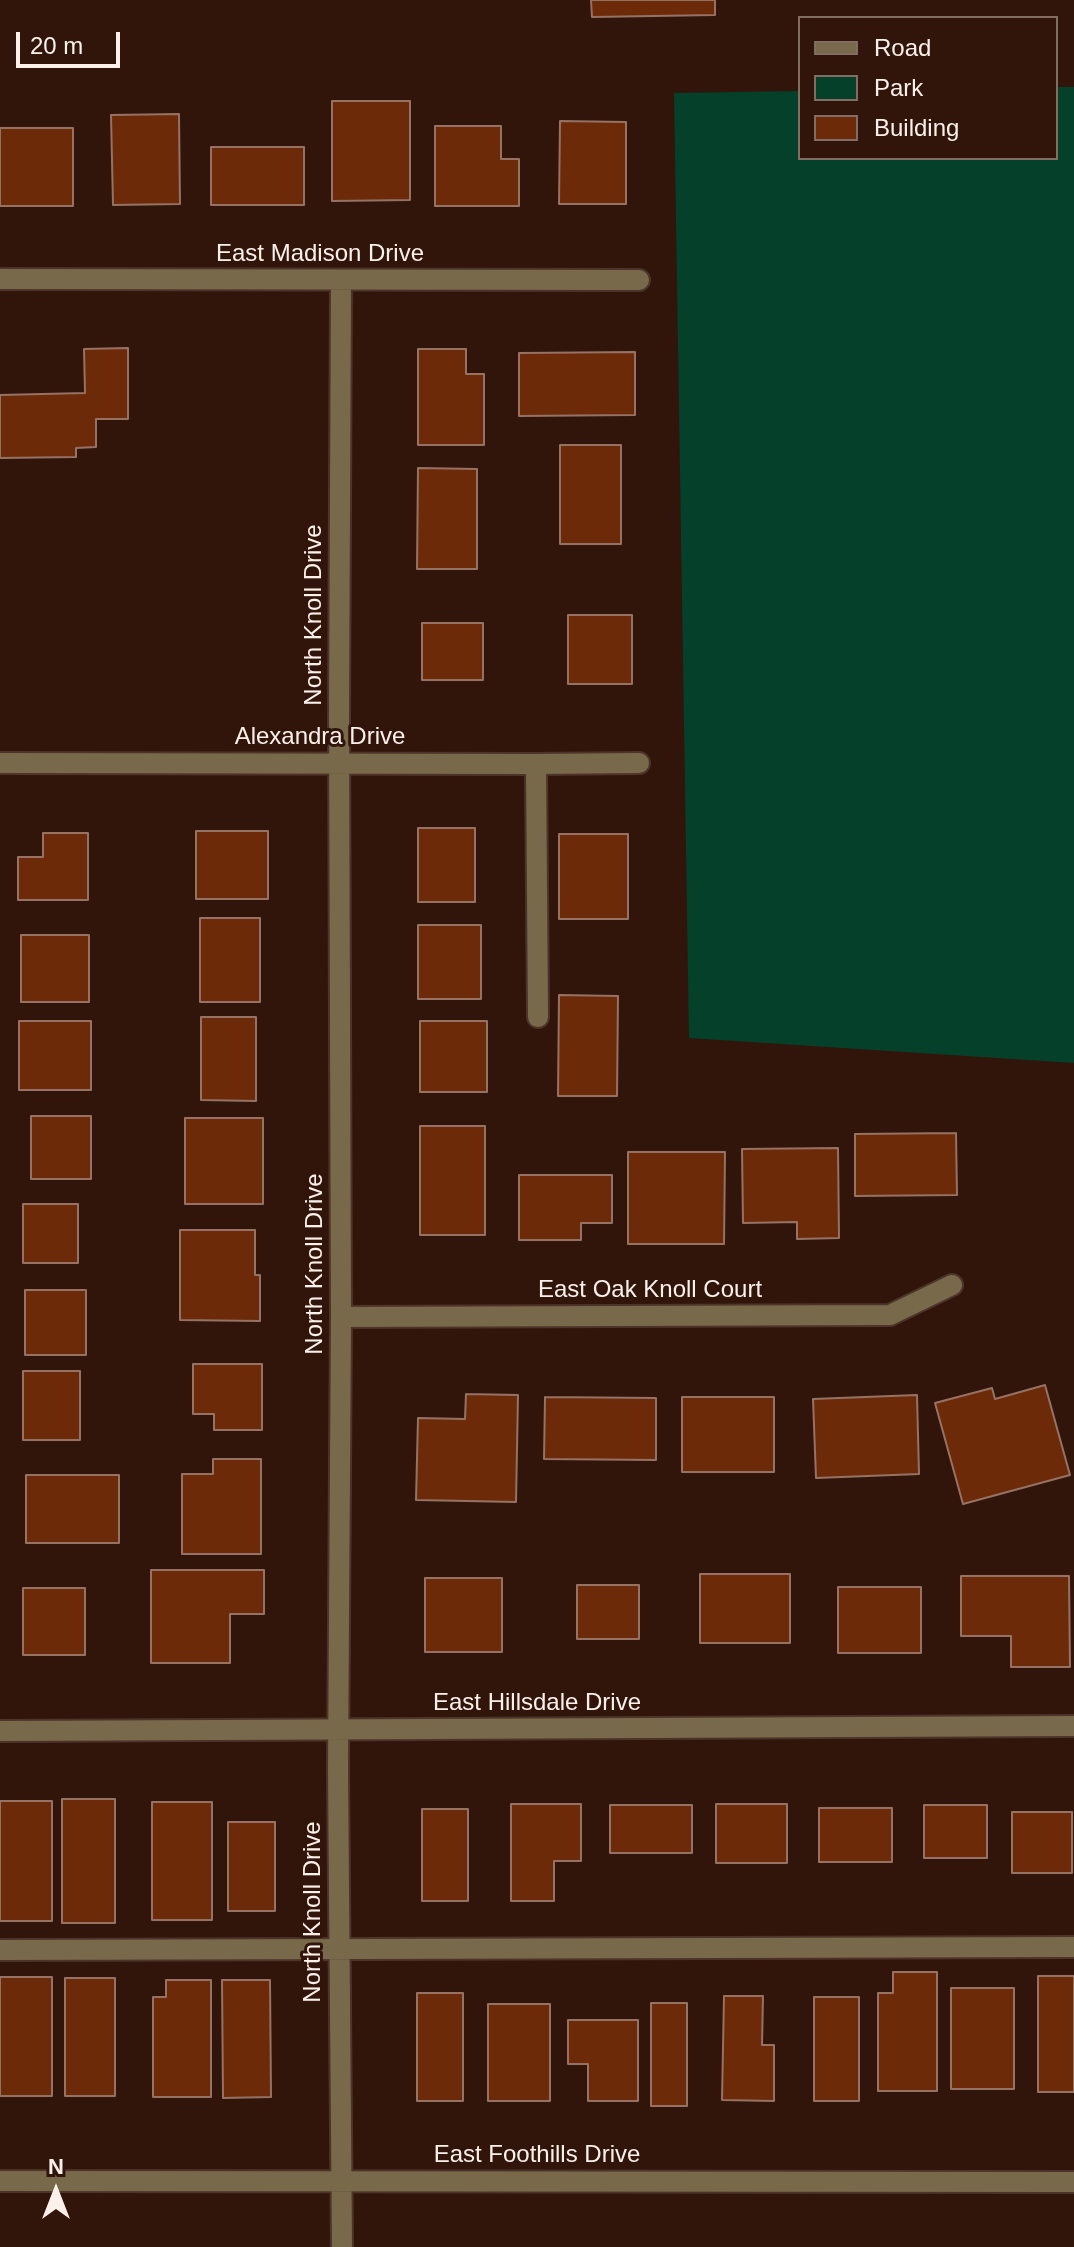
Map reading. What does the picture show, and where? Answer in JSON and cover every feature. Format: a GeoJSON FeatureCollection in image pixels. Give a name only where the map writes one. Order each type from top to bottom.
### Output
{"type":"FeatureCollection","features":[{"type":"Feature","properties":{"kind":"street","name":"East Madison Drive"},"geometry":{"type":"LineString","coordinates":[[0,279],[639,280]]}},
{"type":"Feature","properties":{"kind":"street","name":"North Knoll Drive"},"geometry":{"type":"LineString","coordinates":[[341,280],[338,1730],[342,2247]]}},
{"type":"Feature","properties":{"kind":"street","name":"Alexandra Drive"},"geometry":{"type":"LineString","coordinates":[[0,763],[639,763]]}},
{"type":"Feature","properties":{"kind":"street"},"geometry":{"type":"LineString","coordinates":[[536,764],[538,1017]]}},
{"type":"Feature","properties":{"kind":"street","name":"East Oak Knoll Court"},"geometry":{"type":"LineString","coordinates":[[341,1317],[890,1315],[952,1285]]}},
{"type":"Feature","properties":{"kind":"street","name":"East Hillsdale Drive"},"geometry":{"type":"LineString","coordinates":[[0,1731],[1074,1726]]}},
{"type":"Feature","properties":{"kind":"street"},"geometry":{"type":"LineString","coordinates":[[0,1950],[1074,1947]]}},
{"type":"Feature","properties":{"kind":"street","name":"East Foothills Drive"},"geometry":{"type":"LineString","coordinates":[[0,2181],[1074,2182]]}},
{"type":"Feature","properties":{"kind":"green space"},"geometry":{"type":"Polygon","coordinates":[[[1058,87],[1074,87],[1074,1063],[689,1038],[674,93],[798,91],[798,160],[1058,160],[1058,87]]]}},
{"type":"Feature","properties":{"kind":"building"},"geometry":{"type":"Polygon","coordinates":[[[591,0],[715,0],[715,15],[592,17],[591,0]]]}},
{"type":"Feature","properties":{"kind":"building"},"geometry":{"type":"Polygon","coordinates":[[[332,101],[410,101],[410,200],[332,201],[332,101]]]}},
{"type":"Feature","properties":{"kind":"building"},"geometry":{"type":"Polygon","coordinates":[[[179,114],[180,204],[113,205],[111,115],[179,114]]]}},
{"type":"Feature","properties":{"kind":"building"},"geometry":{"type":"Polygon","coordinates":[[[560,121],[626,122],[626,204],[559,204],[560,121]]]}},
{"type":"Feature","properties":{"kind":"building"},"geometry":{"type":"Polygon","coordinates":[[[435,126],[501,126],[501,159],[519,159],[519,206],[435,206],[435,126]]]}},
{"type":"Feature","properties":{"kind":"building"},"geometry":{"type":"Polygon","coordinates":[[[0,128],[73,128],[73,206],[0,206],[0,128]]]}},
{"type":"Feature","properties":{"kind":"building"},"geometry":{"type":"Polygon","coordinates":[[[211,147],[304,147],[304,205],[211,205],[211,147]]]}},
{"type":"Feature","properties":{"kind":"building"},"geometry":{"type":"Polygon","coordinates":[[[128,348],[128,419],[96,419],[96,447],[76,448],[76,457],[0,458],[0,395],[85,393],[84,349],[128,348]]]}},
{"type":"Feature","properties":{"kind":"building"},"geometry":{"type":"Polygon","coordinates":[[[418,349],[466,349],[466,374],[484,374],[484,445],[418,445],[418,349]]]}},
{"type":"Feature","properties":{"kind":"building"},"geometry":{"type":"Polygon","coordinates":[[[635,352],[635,415],[519,416],[519,353],[635,352]]]}},
{"type":"Feature","properties":{"kind":"building"},"geometry":{"type":"Polygon","coordinates":[[[560,445],[621,445],[621,544],[560,544],[560,445]]]}},
{"type":"Feature","properties":{"kind":"building"},"geometry":{"type":"Polygon","coordinates":[[[418,468],[477,469],[477,569],[417,569],[418,468]]]}},
{"type":"Feature","properties":{"kind":"building"},"geometry":{"type":"Polygon","coordinates":[[[568,615],[632,615],[632,684],[568,684],[568,615]]]}},
{"type":"Feature","properties":{"kind":"building"},"geometry":{"type":"Polygon","coordinates":[[[422,623],[483,623],[483,680],[422,680],[422,623]]]}},
{"type":"Feature","properties":{"kind":"building"},"geometry":{"type":"Polygon","coordinates":[[[418,828],[475,828],[475,902],[418,902],[418,828]]]}},
{"type":"Feature","properties":{"kind":"building"},"geometry":{"type":"Polygon","coordinates":[[[196,831],[268,831],[268,899],[196,899],[196,831]]]}},
{"type":"Feature","properties":{"kind":"building"},"geometry":{"type":"Polygon","coordinates":[[[43,833],[88,833],[88,900],[18,900],[18,857],[43,857],[43,833]]]}},
{"type":"Feature","properties":{"kind":"building"},"geometry":{"type":"Polygon","coordinates":[[[559,834],[628,834],[628,919],[559,919],[559,834]]]}},
{"type":"Feature","properties":{"kind":"building"},"geometry":{"type":"Polygon","coordinates":[[[200,918],[260,918],[260,1002],[200,1002],[200,918]]]}},
{"type":"Feature","properties":{"kind":"building"},"geometry":{"type":"Polygon","coordinates":[[[418,925],[481,925],[481,999],[418,999],[418,925]]]}},
{"type":"Feature","properties":{"kind":"building"},"geometry":{"type":"Polygon","coordinates":[[[21,935],[89,935],[89,1002],[21,1002],[21,935]]]}},
{"type":"Feature","properties":{"kind":"building"},"geometry":{"type":"Polygon","coordinates":[[[559,995],[618,996],[617,1096],[558,1096],[559,995]]]}},
{"type":"Feature","properties":{"kind":"building"},"geometry":{"type":"Polygon","coordinates":[[[201,1017],[256,1017],[256,1101],[201,1100],[201,1017]]]}},
{"type":"Feature","properties":{"kind":"building"},"geometry":{"type":"Polygon","coordinates":[[[19,1021],[91,1021],[91,1090],[19,1090],[19,1021]]]}},
{"type":"Feature","properties":{"kind":"building"},"geometry":{"type":"Polygon","coordinates":[[[420,1021],[487,1021],[487,1092],[420,1092],[420,1021]]]}},
{"type":"Feature","properties":{"kind":"building"},"geometry":{"type":"Polygon","coordinates":[[[31,1116],[91,1116],[91,1179],[31,1179],[31,1116]]]}},
{"type":"Feature","properties":{"kind":"building"},"geometry":{"type":"Polygon","coordinates":[[[185,1118],[263,1118],[263,1204],[185,1204],[185,1118]]]}},
{"type":"Feature","properties":{"kind":"building"},"geometry":{"type":"Polygon","coordinates":[[[420,1126],[485,1126],[485,1235],[420,1235],[420,1126]]]}},
{"type":"Feature","properties":{"kind":"building"},"geometry":{"type":"Polygon","coordinates":[[[956,1133],[957,1195],[855,1196],[855,1134],[956,1133]]]}},
{"type":"Feature","properties":{"kind":"building"},"geometry":{"type":"Polygon","coordinates":[[[838,1148],[839,1238],[797,1239],[797,1222],[743,1223],[742,1149],[838,1148]]]}},
{"type":"Feature","properties":{"kind":"building"},"geometry":{"type":"Polygon","coordinates":[[[628,1152],[725,1152],[724,1244],[628,1244],[628,1152]]]}},
{"type":"Feature","properties":{"kind":"building"},"geometry":{"type":"Polygon","coordinates":[[[519,1175],[612,1175],[612,1223],[581,1223],[581,1240],[519,1240],[519,1175]]]}},
{"type":"Feature","properties":{"kind":"building"},"geometry":{"type":"Polygon","coordinates":[[[23,1204],[78,1204],[78,1263],[23,1263],[23,1204]]]}},
{"type":"Feature","properties":{"kind":"building"},"geometry":{"type":"Polygon","coordinates":[[[180,1230],[255,1230],[255,1275],[260,1275],[260,1321],[180,1320],[180,1230]]]}},
{"type":"Feature","properties":{"kind":"building"},"geometry":{"type":"Polygon","coordinates":[[[25,1290],[86,1290],[86,1355],[25,1355],[25,1290]]]}},
{"type":"Feature","properties":{"kind":"building"},"geometry":{"type":"Polygon","coordinates":[[[193,1364],[262,1364],[262,1430],[214,1430],[214,1414],[193,1414],[193,1364]]]}},
{"type":"Feature","properties":{"kind":"building"},"geometry":{"type":"Polygon","coordinates":[[[23,1371],[80,1371],[80,1440],[23,1440],[23,1371]]]}},
{"type":"Feature","properties":{"kind":"building"},"geometry":{"type":"Polygon","coordinates":[[[1045,1385],[1070,1475],[963,1504],[935,1403],[992,1388],[995,1399],[1045,1385]]]}},
{"type":"Feature","properties":{"kind":"building"},"geometry":{"type":"Polygon","coordinates":[[[466,1394],[518,1395],[516,1502],[416,1500],[418,1418],[465,1419],[466,1394]]]}},
{"type":"Feature","properties":{"kind":"building"},"geometry":{"type":"Polygon","coordinates":[[[917,1395],[919,1474],[816,1478],[813,1399],[917,1395]]]}},
{"type":"Feature","properties":{"kind":"building"},"geometry":{"type":"Polygon","coordinates":[[[545,1397],[656,1398],[656,1460],[544,1459],[545,1397]]]}},
{"type":"Feature","properties":{"kind":"building"},"geometry":{"type":"Polygon","coordinates":[[[682,1397],[774,1397],[774,1472],[682,1472],[682,1397]]]}},
{"type":"Feature","properties":{"kind":"building"},"geometry":{"type":"Polygon","coordinates":[[[213,1459],[261,1459],[261,1554],[182,1554],[182,1474],[213,1474],[213,1459]]]}},
{"type":"Feature","properties":{"kind":"building"},"geometry":{"type":"Polygon","coordinates":[[[26,1475],[119,1475],[119,1543],[26,1543],[26,1475]]]}},
{"type":"Feature","properties":{"kind":"building"},"geometry":{"type":"Polygon","coordinates":[[[151,1570],[264,1570],[264,1614],[230,1614],[230,1663],[151,1663],[151,1570]]]}},
{"type":"Feature","properties":{"kind":"building"},"geometry":{"type":"Polygon","coordinates":[[[700,1574],[790,1574],[790,1643],[700,1643],[700,1574]]]}},
{"type":"Feature","properties":{"kind":"building"},"geometry":{"type":"Polygon","coordinates":[[[961,1576],[1069,1576],[1070,1667],[1011,1667],[1011,1636],[961,1636],[961,1576]]]}},
{"type":"Feature","properties":{"kind":"building"},"geometry":{"type":"Polygon","coordinates":[[[425,1578],[502,1578],[502,1652],[425,1652],[425,1578]]]}},
{"type":"Feature","properties":{"kind":"building"},"geometry":{"type":"Polygon","coordinates":[[[577,1585],[639,1585],[639,1639],[577,1639],[577,1585]]]}},
{"type":"Feature","properties":{"kind":"building"},"geometry":{"type":"Polygon","coordinates":[[[838,1587],[921,1587],[921,1653],[838,1653],[838,1587]]]}},
{"type":"Feature","properties":{"kind":"building"},"geometry":{"type":"Polygon","coordinates":[[[23,1588],[85,1588],[85,1655],[23,1655],[23,1588]]]}},
{"type":"Feature","properties":{"kind":"building"},"geometry":{"type":"Polygon","coordinates":[[[62,1799],[115,1799],[115,1923],[62,1923],[62,1799]]]}},
{"type":"Feature","properties":{"kind":"building"},"geometry":{"type":"Polygon","coordinates":[[[0,1801],[52,1801],[52,1921],[0,1921],[0,1801]]]}},
{"type":"Feature","properties":{"kind":"building"},"geometry":{"type":"Polygon","coordinates":[[[152,1802],[212,1802],[212,1920],[152,1920],[152,1802]]]}},
{"type":"Feature","properties":{"kind":"building"},"geometry":{"type":"Polygon","coordinates":[[[511,1804],[581,1804],[581,1861],[554,1861],[554,1901],[511,1901],[511,1804]]]}},
{"type":"Feature","properties":{"kind":"building"},"geometry":{"type":"Polygon","coordinates":[[[716,1804],[787,1804],[787,1863],[716,1863],[716,1804]]]}},
{"type":"Feature","properties":{"kind":"building"},"geometry":{"type":"Polygon","coordinates":[[[610,1805],[692,1805],[692,1853],[610,1853],[610,1805]]]}},
{"type":"Feature","properties":{"kind":"building"},"geometry":{"type":"Polygon","coordinates":[[[924,1805],[987,1805],[987,1858],[924,1858],[924,1805]]]}},
{"type":"Feature","properties":{"kind":"building"},"geometry":{"type":"Polygon","coordinates":[[[819,1808],[892,1808],[892,1862],[819,1862],[819,1808]]]}},
{"type":"Feature","properties":{"kind":"building"},"geometry":{"type":"Polygon","coordinates":[[[422,1809],[468,1809],[468,1901],[422,1901],[422,1809]]]}},
{"type":"Feature","properties":{"kind":"building"},"geometry":{"type":"Polygon","coordinates":[[[1012,1812],[1072,1812],[1072,1873],[1012,1873],[1012,1812]]]}},
{"type":"Feature","properties":{"kind":"building"},"geometry":{"type":"Polygon","coordinates":[[[228,1822],[275,1822],[275,1911],[228,1911],[228,1822]]]}},
{"type":"Feature","properties":{"kind":"building"},"geometry":{"type":"Polygon","coordinates":[[[893,1972],[937,1972],[937,2091],[878,2091],[878,1993],[893,1993],[893,1972]]]}},
{"type":"Feature","properties":{"kind":"building"},"geometry":{"type":"Polygon","coordinates":[[[1038,1976],[1074,1976],[1074,2092],[1038,2092],[1038,1976]]]}},
{"type":"Feature","properties":{"kind":"building"},"geometry":{"type":"Polygon","coordinates":[[[0,1977],[52,1977],[52,2096],[0,2096],[0,1977]]]}},
{"type":"Feature","properties":{"kind":"building"},"geometry":{"type":"Polygon","coordinates":[[[65,1978],[115,1978],[115,2096],[65,2096],[65,1978]]]}},
{"type":"Feature","properties":{"kind":"building"},"geometry":{"type":"Polygon","coordinates":[[[166,1980],[211,1980],[211,2097],[153,2097],[153,1997],[166,1997],[166,1980]]]}},
{"type":"Feature","properties":{"kind":"building"},"geometry":{"type":"Polygon","coordinates":[[[222,1980],[270,1980],[271,2097],[223,2098],[222,1980]]]}},
{"type":"Feature","properties":{"kind":"building"},"geometry":{"type":"Polygon","coordinates":[[[951,1988],[1014,1988],[1014,2089],[951,2089],[951,1988]]]}},
{"type":"Feature","properties":{"kind":"building"},"geometry":{"type":"Polygon","coordinates":[[[417,1993],[463,1993],[463,2101],[417,2101],[417,1993]]]}},
{"type":"Feature","properties":{"kind":"building"},"geometry":{"type":"Polygon","coordinates":[[[724,1996],[763,1996],[762,2045],[774,2045],[774,2101],[722,2100],[724,1996]]]}},
{"type":"Feature","properties":{"kind":"building"},"geometry":{"type":"Polygon","coordinates":[[[814,1997],[859,1997],[859,2101],[814,2101],[814,1997]]]}},
{"type":"Feature","properties":{"kind":"building"},"geometry":{"type":"Polygon","coordinates":[[[651,2003],[687,2003],[687,2106],[651,2106],[651,2003]]]}},
{"type":"Feature","properties":{"kind":"building"},"geometry":{"type":"Polygon","coordinates":[[[488,2004],[550,2004],[550,2101],[488,2101],[488,2004]]]}},
{"type":"Feature","properties":{"kind":"building"},"geometry":{"type":"Polygon","coordinates":[[[568,2020],[638,2020],[638,2101],[588,2101],[588,2064],[568,2064],[568,2020]]]}}]}
